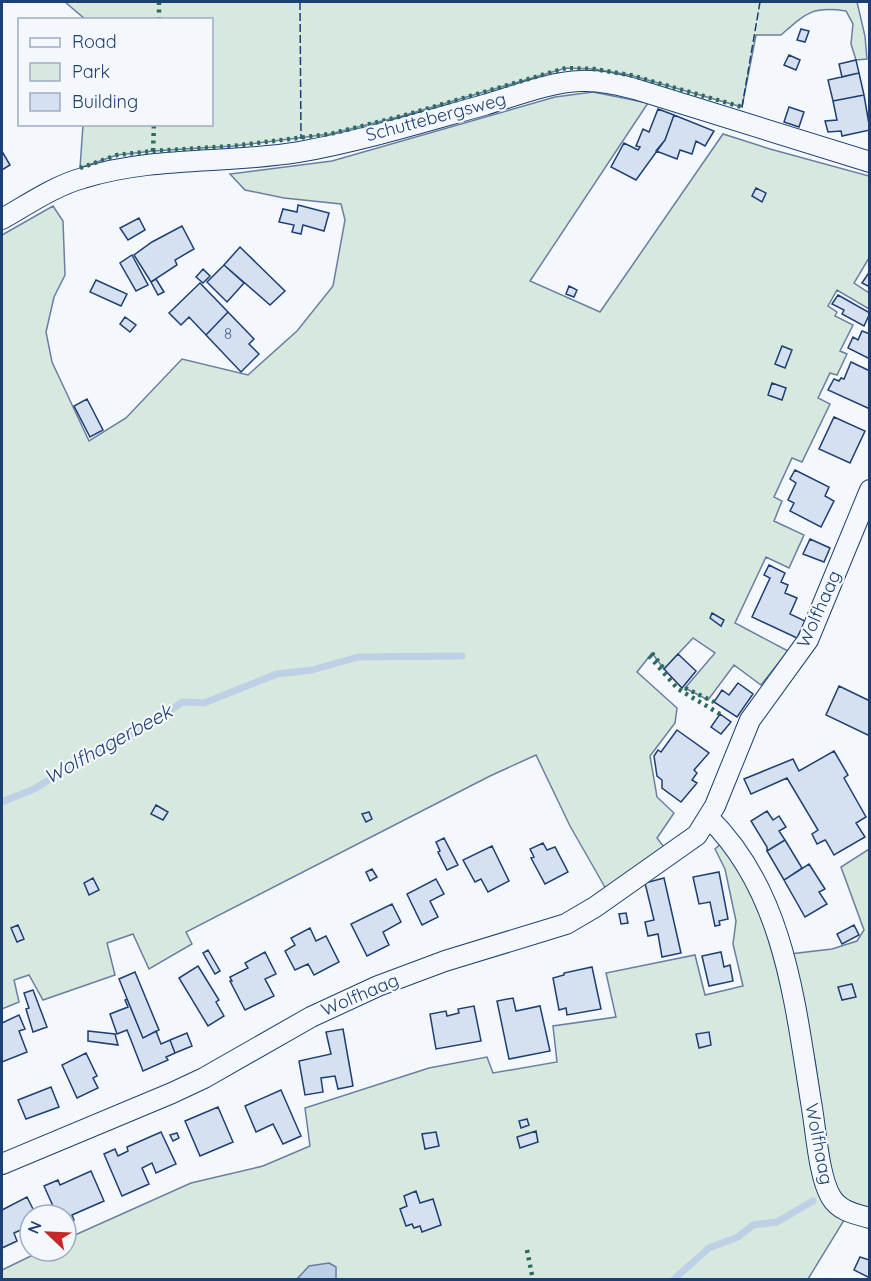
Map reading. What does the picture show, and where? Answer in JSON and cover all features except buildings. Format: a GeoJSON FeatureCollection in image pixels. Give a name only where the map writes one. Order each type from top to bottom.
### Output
{"type":"FeatureCollection","features":[{"type":"Feature","properties":{"kind":"street","name":"Schuttebergsweg"},"geometry":{"type":"LineString","coordinates":[[2,219],[80,178],[105,172],[144,164],[247,158],[301,152],[385,132],[543,87],[580,81],[611,83],[635,89],[870,162]]}},
{"type":"Feature","properties":{"kind":"street","name":"Wolfhaag"},"geometry":{"type":"LineString","coordinates":[[2,1164],[172,1094],[310,1017],[378,986],[445,962],[566,924],[595,908],[697,835],[709,818],[750,720],[808,640],[870,490]]}},
{"type":"Feature","properties":{"kind":"street","name":"Wolfhaag"},"geometry":{"type":"LineString","coordinates":[[709,818],[726,834],[754,877],[777,930],[804,1060],[821,1164],[829,1195],[842,1209],[870,1218]]}},
{"type":"Feature","properties":{"kind":"green space"},"geometry":{"type":"Polygon","coordinates":[[[65,2],[857,2],[865,36],[867,59],[856,60],[851,44],[853,24],[846,11],[817,11],[804,16],[781,35],[756,35],[742,107],[630,75],[594,69],[566,68],[402,116],[330,134],[233,146],[117,155],[80,168],[83,126],[213,126],[213,18],[84,18],[65,2]]]}},
{"type":"Feature","properties":{"kind":"green space"},"geometry":{"type":"Polygon","coordinates":[[[593,92],[648,103],[530,281],[600,312],[723,134],[869,176],[869,258],[854,283],[869,293],[869,309],[837,290],[828,306],[837,312],[835,316],[853,325],[840,351],[847,354],[837,375],[830,373],[818,398],[830,404],[802,462],[792,458],[774,497],[782,501],[774,521],[804,535],[789,568],[766,557],[735,623],[788,651],[761,685],[734,665],[708,700],[685,688],[715,653],[693,638],[664,669],[652,653],[637,672],[677,708],[675,723],[650,756],[657,797],[674,813],[657,838],[664,847],[606,889],[570,826],[536,755],[490,776],[186,932],[192,944],[149,969],[133,934],[107,943],[115,975],[43,1000],[29,975],[14,980],[19,1002],[2,1009],[2,235],[53,206],[63,221],[65,275],[54,297],[46,332],[52,362],[89,441],[126,418],[182,359],[248,375],[297,331],[333,286],[345,220],[341,204],[284,198],[245,190],[230,174],[332,161],[555,97],[593,92]]]}},
{"type":"Feature","properties":{"kind":"green space"},"geometry":{"type":"Polygon","coordinates":[[[723,842],[767,914],[788,1011],[804,1105],[846,1217],[808,1279],[2,1280],[2,1270],[18,1262],[78,1263],[78,1234],[191,1183],[263,1166],[310,1146],[305,1108],[429,1068],[487,1057],[493,1073],[557,1062],[553,1026],[616,1017],[606,973],[695,955],[705,995],[743,986],[733,944],[736,921],[725,869],[715,849],[723,842]]]}},
{"type":"Feature","properties":{"kind":"green space"},"geometry":{"type":"Polygon","coordinates":[[[869,849],[869,1209],[845,1199],[832,1183],[815,1061],[790,954],[832,949],[857,941],[864,930],[841,867],[869,849]]]}},
{"type":"Feature","properties":{"kind":"water"},"geometry":{"type":"Polygon","coordinates":[[[329,1263],[336,1267],[336,1279],[297,1279],[309,1266],[329,1263]]]}},
{"type":"Feature","properties":{"kind":"waterway","name":"Wolfhagerbeek"},"geometry":{"type":"LineString","coordinates":[[2,802],[34,789],[104,746],[152,724],[182,702],[204,703],[277,674],[312,670],[358,657],[462,656]]}},
{"type":"Feature","properties":{"kind":"waterway"},"geometry":{"type":"LineString","coordinates":[[673,1280],[709,1248],[738,1237],[753,1225],[777,1222],[813,1201]]}},
{"type":"Feature","properties":{"kind":"hedge"},"geometry":{"type":"LineString","coordinates":[[159,2],[159,18]]}},
{"type":"Feature","properties":{"kind":"hedge"},"geometry":{"type":"LineString","coordinates":[[80,168],[117,155],[233,146],[330,134],[402,116],[566,68],[594,69],[630,75],[742,107]]}},
{"type":"Feature","properties":{"kind":"hedge"},"geometry":{"type":"LineString","coordinates":[[153,151],[154,126]]}},
{"type":"Feature","properties":{"kind":"hedge"},"geometry":{"type":"LineString","coordinates":[[652,653],[664,669]]}},
{"type":"Feature","properties":{"kind":"hedge"},"geometry":{"type":"LineString","coordinates":[[649,656],[678,689],[720,714]]}},
{"type":"Feature","properties":{"kind":"hedge"},"geometry":{"type":"LineString","coordinates":[[685,688],[714,702]]}},
{"type":"Feature","properties":{"kind":"hedge"},"geometry":{"type":"LineString","coordinates":[[527,1250],[533,1280]]}},
{"type":"Feature","properties":{"kind":"fence"},"geometry":{"type":"LineString","coordinates":[[300,2],[301,139]]}},
{"type":"Feature","properties":{"kind":"fence"},"geometry":{"type":"LineString","coordinates":[[742,107],[760,2]]}}]}
